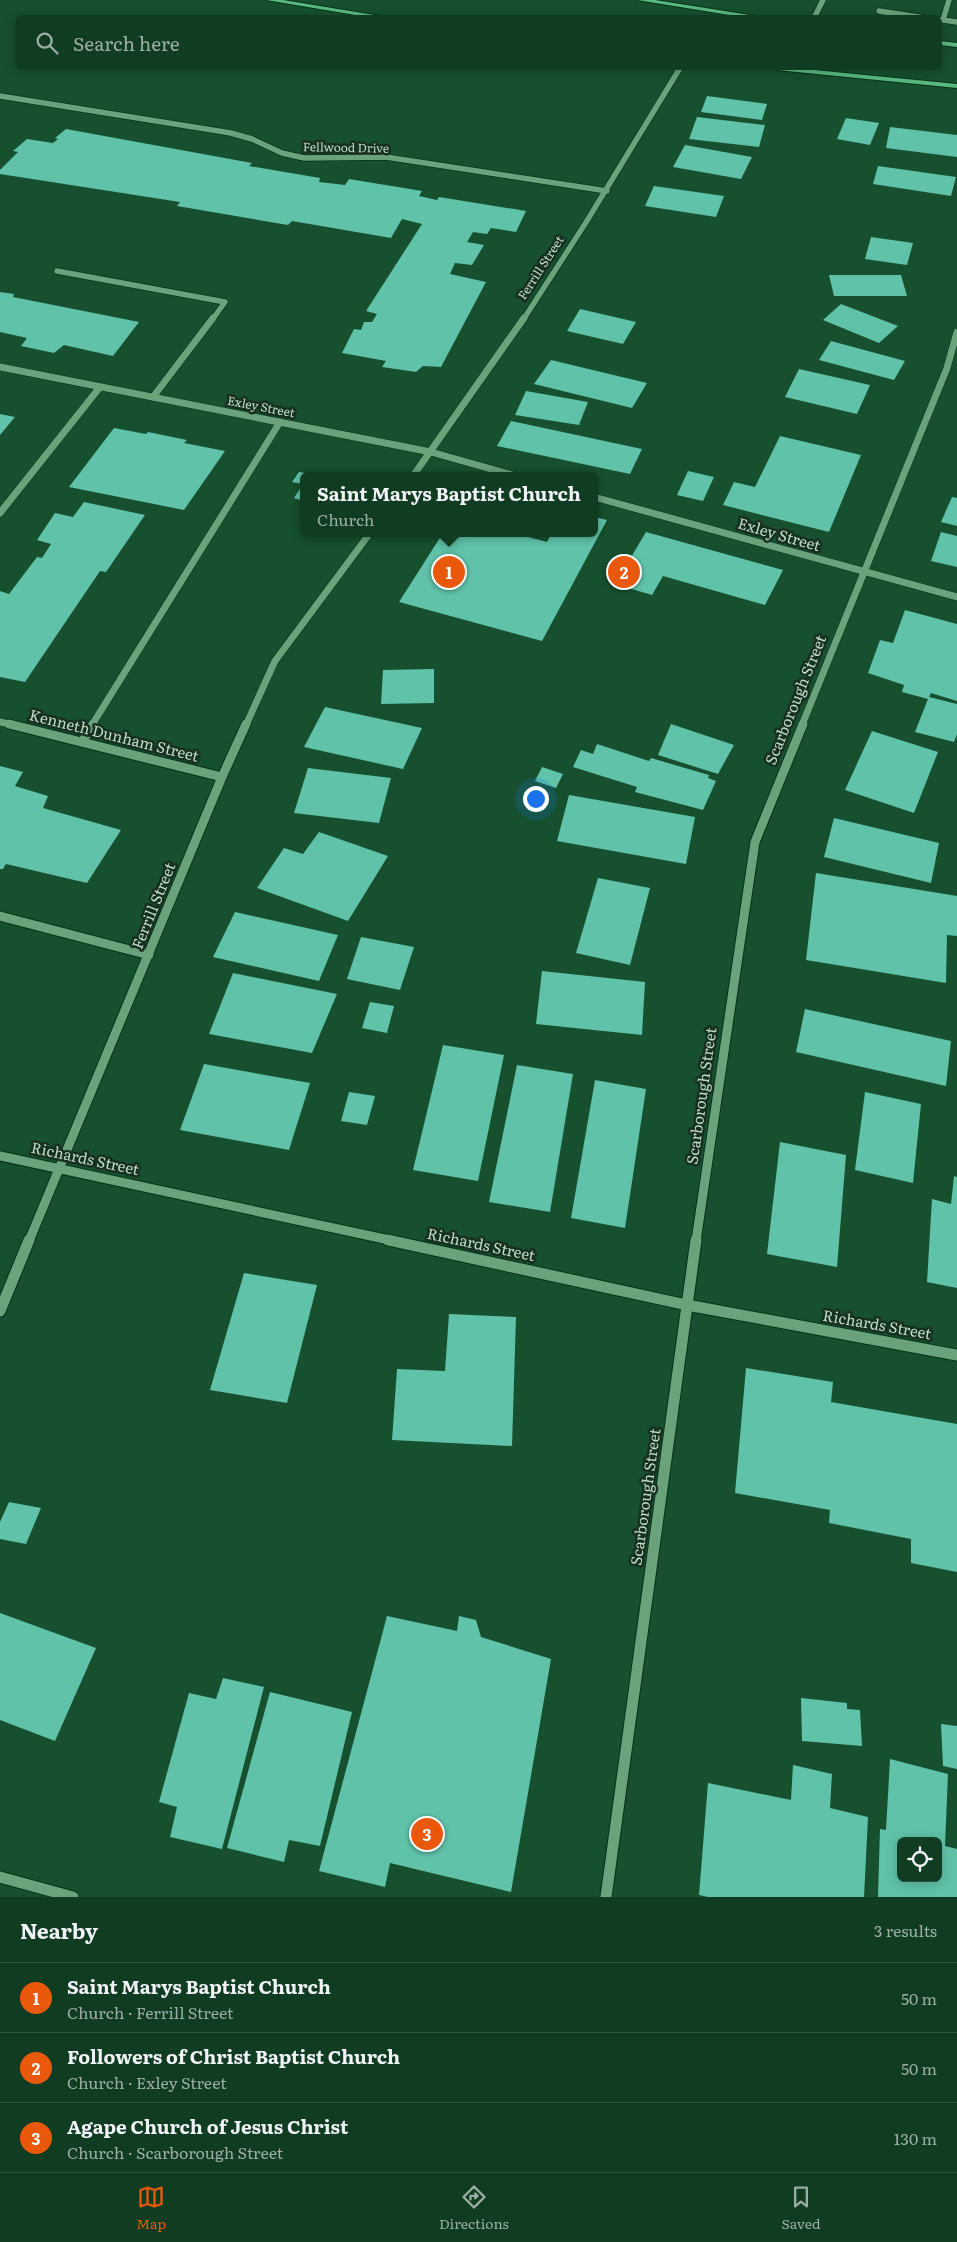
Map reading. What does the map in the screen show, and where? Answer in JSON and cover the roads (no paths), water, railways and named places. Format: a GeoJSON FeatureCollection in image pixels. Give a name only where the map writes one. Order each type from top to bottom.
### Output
{"type":"FeatureCollection","features":[{"type":"Feature","properties":{"kind":"main road"},"geometry":{"type":"LineString","coordinates":[[269,0],[370,15]]}},
{"type":"Feature","properties":{"kind":"main road"},"geometry":{"type":"LineString","coordinates":[[640,0],[747,15]]}},
{"type":"Feature","properties":{"kind":"main road"},"geometry":{"type":"LineString","coordinates":[[942,43],[957,45]]}},
{"type":"Feature","properties":{"kind":"main road"},"geometry":{"type":"LineString","coordinates":[[797,70],[957,86]]}},
{"type":"Feature","properties":{"kind":"street"},"geometry":{"type":"LineString","coordinates":[[816,15],[823,0]]}},
{"type":"Feature","properties":{"kind":"street"},"geometry":{"type":"LineString","coordinates":[[942,18],[949,0]]}},
{"type":"Feature","properties":{"kind":"street"},"geometry":{"type":"LineString","coordinates":[[879,11],[905,15]]}},
{"type":"Feature","properties":{"kind":"street"},"geometry":{"type":"LineString","coordinates":[[942,20],[957,22]]}},
{"type":"Feature","properties":{"kind":"street","name":"Ferrill Street"},"geometry":{"type":"LineString","coordinates":[[416,472],[468,402],[607,190],[679,70]]}},
{"type":"Feature","properties":{"kind":"street","name":"Fellwood Drive"},"geometry":{"type":"LineString","coordinates":[[0,96],[231,133],[252,139],[282,153],[304,158],[386,157],[607,190]]}},
{"type":"Feature","properties":{"kind":"street"},"geometry":{"type":"LineString","coordinates":[[57,271],[225,302],[153,397]]}},
{"type":"Feature","properties":{"kind":"street","name":"Scarborough Street"},"geometry":{"type":"LineString","coordinates":[[606,1897],[687,1305],[755,842],[947,368],[957,332]]}},
{"type":"Feature","properties":{"kind":"street","name":"Exley Street"},"geometry":{"type":"LineString","coordinates":[[0,367],[431,452],[502,472]]}},
{"type":"Feature","properties":{"kind":"street"},"geometry":{"type":"LineString","coordinates":[[0,513],[100,387]]}},
{"type":"Feature","properties":{"kind":"street"},"geometry":{"type":"LineString","coordinates":[[82,742],[280,422]]}},
{"type":"Feature","properties":{"kind":"street","name":"Exley Street"},"geometry":{"type":"LineString","coordinates":[[598,499],[863,573],[957,597]]}},
{"type":"Feature","properties":{"kind":"street","name":"Ferrill Street"},"geometry":{"type":"LineString","coordinates":[[0,1311],[222,777],[275,660],[367,537]]}},
{"type":"Feature","properties":{"kind":"street","name":"Kenneth Dunham Street"},"geometry":{"type":"LineString","coordinates":[[0,722],[222,777]]}},
{"type":"Feature","properties":{"kind":"street"},"geometry":{"type":"LineString","coordinates":[[0,916],[149,955]]}},
{"type":"Feature","properties":{"kind":"street","name":"Richards Street"},"geometry":{"type":"LineString","coordinates":[[0,1156],[687,1305],[957,1355]]}},
{"type":"Feature","properties":{"kind":"street"},"geometry":{"type":"LineString","coordinates":[[0,1877],[73,1897]]}},
{"type":"Feature","properties":{"kind":"place","name":"Saint Marys Baptist Church"},"geometry":{"type":"Point","coordinates":[449,572]}},
{"type":"Feature","properties":{"kind":"place","name":"Followers of Christ Baptist Church"},"geometry":{"type":"Point","coordinates":[624,572]}},
{"type":"Feature","properties":{"kind":"place","name":"Agape Church of Jesus Christ"},"geometry":{"type":"Point","coordinates":[427,1834]}}]}
